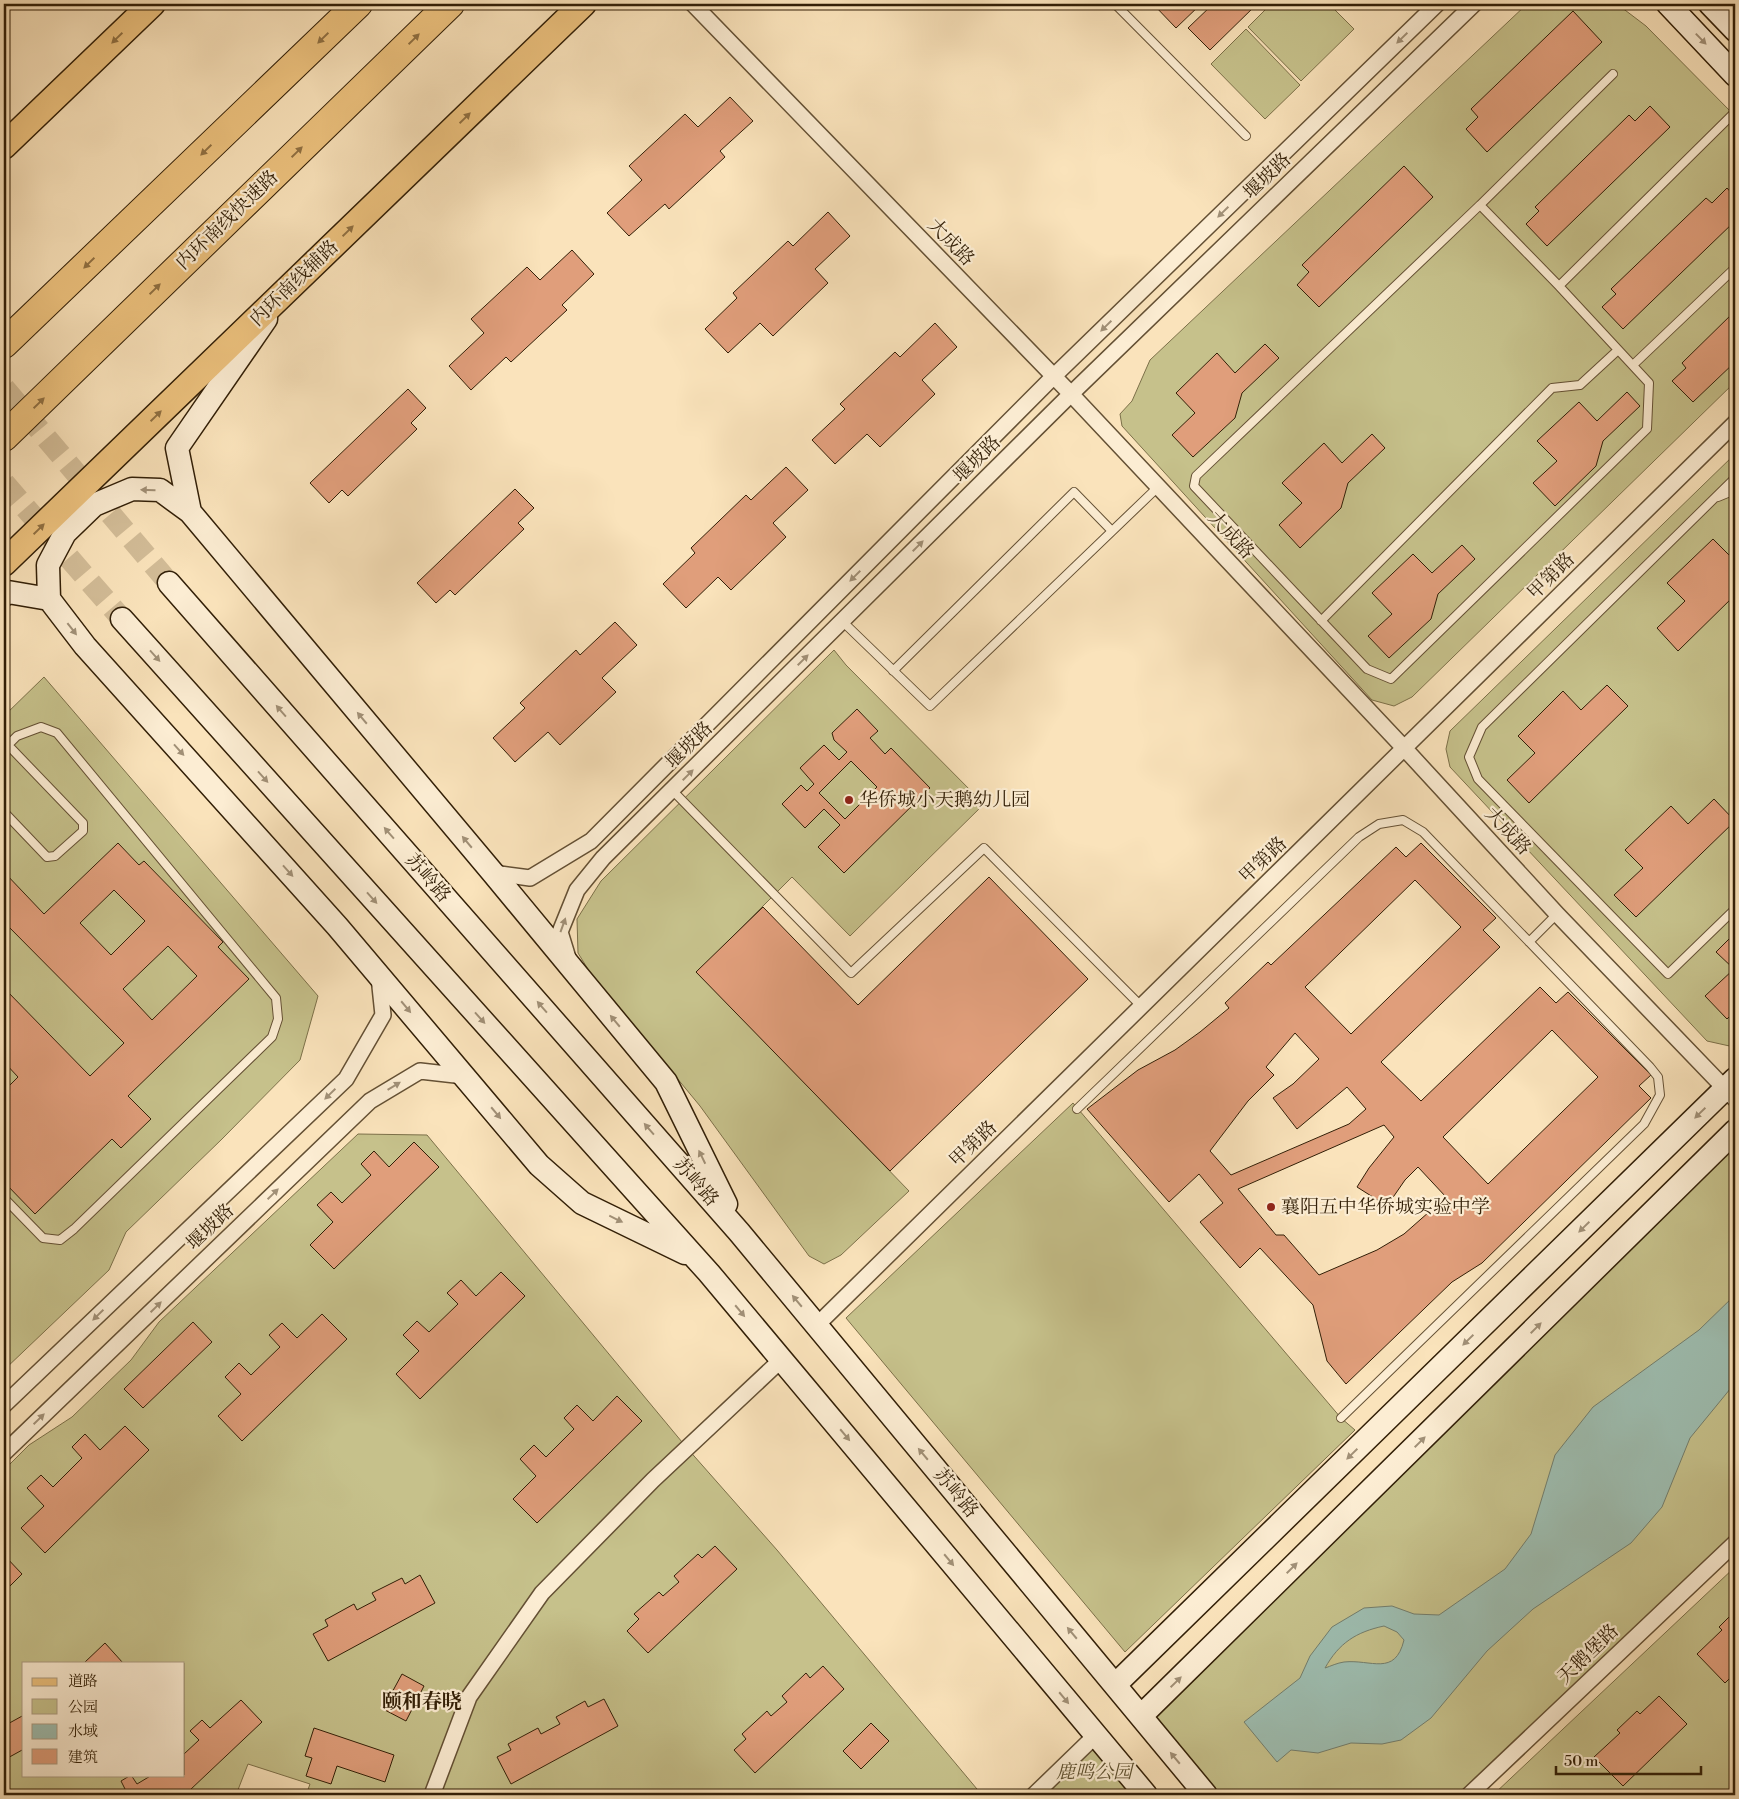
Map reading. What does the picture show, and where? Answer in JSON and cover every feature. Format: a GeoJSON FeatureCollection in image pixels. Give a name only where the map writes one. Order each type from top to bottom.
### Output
{"type":"FeatureCollection","features":[{"type":"Feature","properties":{"kind":"highway"},"geometry":{"type":"LineString","coordinates":[[4,344],[358,4]]}},
{"type":"Feature","properties":{"kind":"highway","name":"内环南线快速路"},"geometry":{"type":"LineString","coordinates":[[4,437],[450,4]]}},
{"type":"Feature","properties":{"kind":"main road"},"geometry":{"type":"LineString","coordinates":[[4,146],[152,4]]}},
{"type":"Feature","properties":{"kind":"main road","name":"内环南线辅路"},"geometry":{"type":"LineString","coordinates":[[4,563],[583,4]]}},
{"type":"Feature","properties":{"kind":"main road"},"geometry":{"type":"LineString","coordinates":[[1668,4],[1735,75]]}},
{"type":"Feature","properties":{"kind":"main road"},"geometry":{"type":"LineString","coordinates":[[1710,4],[1735,30]]}},
{"type":"Feature","properties":{"kind":"main road"},"geometry":{"type":"LineString","coordinates":[[4,132],[92,61]]}},
{"type":"Feature","properties":{"kind":"main road"},"geometry":{"type":"LineString","coordinates":[[190,512],[177,448],[284,293]]}},
{"type":"Feature","properties":{"kind":"main road"},"geometry":{"type":"LineString","coordinates":[[709,1273],[687,1254],[582,1203],[539,1164],[324,911],[85,646],[49,599],[48,565],[66,533],[94,505],[132,489],[160,490],[190,512],[666,1082],[740,1232]]}},
{"type":"Feature","properties":{"kind":"main road","name":"苏岭路"},"geometry":{"type":"LineString","coordinates":[[169,583],[740,1232],[1206,1795]]}},
{"type":"Feature","properties":{"kind":"main road"},"geometry":{"type":"LineString","coordinates":[[4,595],[8,592],[49,599]]}},
{"type":"Feature","properties":{"kind":"main road"},"geometry":{"type":"LineString","coordinates":[[122,619],[709,1273],[1146,1795]]}},
{"type":"Feature","properties":{"kind":"main road"},"geometry":{"type":"LineString","coordinates":[[1115,1685],[1732,1089]]}},
{"type":"Feature","properties":{"kind":"main road"},"geometry":{"type":"LineString","coordinates":[[1141,1716],[1735,1132]]}},
{"type":"Feature","properties":{"kind":"street","name":"大成路"},"geometry":{"type":"LineString","coordinates":[[693,4],[1071,394],[1405,749],[1557,914],[1732,1089]]}},
{"type":"Feature","properties":{"kind":"street","name":"堰坡路"},"geometry":{"type":"LineString","coordinates":[[493,873],[530,878],[591,841],[1054,377],[1437,4]]}},
{"type":"Feature","properties":{"kind":"street","name":"堰坡路"},"geometry":{"type":"LineString","coordinates":[[573,971],[560,932],[577,890],[603,858],[1071,394],[1474,4]]}},
{"type":"Feature","properties":{"kind":"street","name":"甲第路"},"geometry":{"type":"LineString","coordinates":[[817,1325],[1735,423]]}},
{"type":"Feature","properties":{"kind":"street","name":"堰坡路"},"geometry":{"type":"LineString","coordinates":[[4,1405],[346,1079],[383,1016],[379,975]]}},
{"type":"Feature","properties":{"kind":"street","name":"堰坡路"},"geometry":{"type":"LineString","coordinates":[[4,1453],[370,1101],[420,1071],[464,1076]]}},
{"type":"Feature","properties":{"kind":"street"},"geometry":{"type":"LineString","coordinates":[[432,1795],[469,1697],[542,1593],[653,1480],[781,1360]]}},
{"type":"Feature","properties":{"kind":"street","name":"天鹅堡路"},"geometry":{"type":"LineString","coordinates":[[1468,1795],[1734,1546]]}},
{"type":"Feature","properties":{"kind":"street"},"geometry":{"type":"LineString","coordinates":[[1034,1795],[1096,1736]]}},
{"type":"Feature","properties":{"kind":"lane"},"geometry":{"type":"LineString","coordinates":[[1115,4],[1246,136]]}},
{"type":"Feature","properties":{"kind":"lane"},"geometry":{"type":"LineString","coordinates":[[1480,204],[1649,383],[1647,429],[1391,679],[1367,670],[1194,486],[1196,476],[1613,74]]}},
{"type":"Feature","properties":{"kind":"lane"},"geometry":{"type":"LineString","coordinates":[[1559,286],[1735,112]]}},
{"type":"Feature","properties":{"kind":"lane"},"geometry":{"type":"LineString","coordinates":[[1633,365],[1735,268]]}},
{"type":"Feature","properties":{"kind":"lane"},"geometry":{"type":"LineString","coordinates":[[1321,621],[1552,388],[1580,385],[1618,350]]}},
{"type":"Feature","properties":{"kind":"lane"},"geometry":{"type":"LineString","coordinates":[[1735,478],[1482,727],[1469,757],[1478,779],[1668,974],[1735,909]]}},
{"type":"Feature","properties":{"kind":"lane"},"geometry":{"type":"LineString","coordinates":[[842,621],[930,706],[1158,487]]}},
{"type":"Feature","properties":{"kind":"lane"},"geometry":{"type":"LineString","coordinates":[[1714,499],[1735,490]]}},
{"type":"Feature","properties":{"kind":"lane"},"geometry":{"type":"LineString","coordinates":[[894,671],[1074,492],[1112,531]]}},
{"type":"Feature","properties":{"kind":"lane"},"geometry":{"type":"LineString","coordinates":[[4,812],[47,857],[55,856],[83,831],[83,824],[6,747],[17,736],[40,727],[57,733],[276,998],[278,1019],[272,1037],[74,1229],[60,1240],[42,1238],[4,1198]]}},
{"type":"Feature","properties":{"kind":"lane"},"geometry":{"type":"LineString","coordinates":[[672,790],[851,973],[984,848],[1142,1007]]}},
{"type":"Feature","properties":{"kind":"lane"},"geometry":{"type":"LineString","coordinates":[[1077,1109],[1360,837],[1380,824],[1402,820],[1423,832],[1658,1077],[1660,1094],[1644,1124],[1341,1418]]}},
{"type":"Feature","properties":{"kind":"lane"},"geometry":{"type":"LineString","coordinates":[[1529,942],[1557,914]]}},
{"type":"Feature","properties":{"kind":"green space"},"geometry":{"type":"Polygon","coordinates":[[[1271,4],[1329,4],[1354,29],[1301,81],[1248,27],[1271,4]]]}},
{"type":"Feature","properties":{"kind":"green space"},"geometry":{"type":"Polygon","coordinates":[[[1527,4],[1617,4],[1646,26],[1735,116],[1735,382],[1412,697],[1394,706],[1372,700],[1122,426],[1120,414],[1132,401],[1150,360],[1527,4]]]}},
{"type":"Feature","properties":{"kind":"green space"},"geometry":{"type":"Polygon","coordinates":[[[1246,29],[1300,85],[1265,119],[1211,64],[1246,29]]]}},
{"type":"Feature","properties":{"kind":"green space"},"geometry":{"type":"Polygon","coordinates":[[[1735,454],[1734,1047],[1707,1041],[1450,767],[1446,749],[1450,731],[1735,454]]]}},
{"type":"Feature","properties":{"kind":"green space"},"geometry":{"type":"Polygon","coordinates":[[[834,650],[846,665],[984,804],[850,936],[792,877],[697,972],[909,1191],[841,1255],[824,1264],[809,1256],[700,1106],[591,974],[578,953],[577,919],[601,881],[834,650]]]}},
{"type":"Feature","properties":{"kind":"green space"},"geometry":{"type":"Polygon","coordinates":[[[44,677],[318,996],[300,1060],[126,1232],[109,1270],[4,1370],[4,716],[44,677]]]}},
{"type":"Feature","properties":{"kind":"green space"},"geometry":{"type":"Polygon","coordinates":[[[1073,1103],[1341,1418],[1355,1430],[1125,1652],[846,1318],[1073,1103]]]}},
{"type":"Feature","properties":{"kind":"green space"},"geometry":{"type":"Polygon","coordinates":[[[1735,1131],[1735,1543],[1469,1795],[1206,1795],[1141,1716],[1735,1131]]]}},
{"type":"Feature","properties":{"kind":"green space"},"geometry":{"type":"Polygon","coordinates":[[[358,1134],[427,1135],[687,1448],[777,1550],[982,1795],[306,1795],[310,1784],[248,1764],[236,1795],[4,1795],[4,1470],[29,1445],[72,1417],[131,1360],[159,1322],[358,1134]]]}},
{"type":"Feature","properties":{"kind":"green space"},"geometry":{"type":"Polygon","coordinates":[[[1735,1567],[1735,1795],[1493,1795],[1735,1567]]]}},
{"type":"Feature","properties":{"kind":"green space","name":"鹿鸣公园"},"geometry":{"type":"Polygon","coordinates":[[[1096,1735],[1146,1795],[1034,1795],[1096,1735]]]}},
{"type":"Feature","properties":{"kind":"water"},"geometry":{"type":"Polygon","coordinates":[[[1735,1295],[1735,1383],[1690,1438],[1662,1507],[1631,1543],[1533,1609],[1487,1651],[1431,1718],[1401,1740],[1382,1744],[1351,1743],[1318,1753],[1291,1750],[1277,1762],[1244,1722],[1300,1678],[1310,1656],[1332,1627],[1364,1608],[1392,1606],[1414,1614],[1439,1615],[1505,1569],[1531,1534],[1555,1455],[1593,1407],[1699,1330],[1735,1295]],[[1384,1626],[1357,1635],[1342,1645],[1325,1668],[1344,1662],[1381,1664],[1395,1659],[1404,1640],[1397,1632],[1384,1626]]]}},
{"type":"Feature","properties":{"kind":"building"},"geometry":{"type":"Polygon","coordinates":[[[1153,4],[1201,4],[1176,28],[1153,4]]]}},
{"type":"Feature","properties":{"kind":"building"},"geometry":{"type":"Polygon","coordinates":[[[1213,4],[1257,4],[1210,50],[1188,28],[1213,4]]]}},
{"type":"Feature","properties":{"kind":"building"},"geometry":{"type":"Polygon","coordinates":[[[1573,11],[1602,42],[1487,152],[1466,129],[1478,117],[1471,109],[1573,11]]]}},
{"type":"Feature","properties":{"kind":"building"},"geometry":{"type":"Polygon","coordinates":[[[730,97],[753,121],[720,151],[725,157],[669,209],[665,204],[629,236],[607,213],[642,180],[629,166],[685,114],[698,127],[730,97]]]}},
{"type":"Feature","properties":{"kind":"building"},"geometry":{"type":"Polygon","coordinates":[[[1650,106],[1670,127],[1547,246],[1526,224],[1539,211],[1535,207],[1629,115],[1635,121],[1650,106]]]}},
{"type":"Feature","properties":{"kind":"building"},"geometry":{"type":"Polygon","coordinates":[[[1404,166],[1433,197],[1319,307],[1297,285],[1309,272],[1302,265],[1404,166]]]}},
{"type":"Feature","properties":{"kind":"building"},"geometry":{"type":"Polygon","coordinates":[[[1727,188],[1735,197],[1735,221],[1623,329],[1602,307],[1616,294],[1611,289],[1706,198],[1712,203],[1727,188]]]}},
{"type":"Feature","properties":{"kind":"building"},"geometry":{"type":"Polygon","coordinates":[[[828,212],[850,236],[815,269],[828,283],[773,336],[760,323],[728,353],[705,329],[737,298],[733,293],[788,241],[793,246],[828,212]]]}},
{"type":"Feature","properties":{"kind":"building"},"geometry":{"type":"Polygon","coordinates":[[[572,250],[594,274],[562,305],[567,310],[511,362],[506,357],[471,390],[449,366],[484,333],[471,319],[527,267],[540,280],[572,250]]]}},
{"type":"Feature","properties":{"kind":"building"},"geometry":{"type":"Polygon","coordinates":[[[1735,311],[1735,362],[1693,402],[1672,381],[1686,368],[1682,363],[1735,311]]]}},
{"type":"Feature","properties":{"kind":"building"},"geometry":{"type":"Polygon","coordinates":[[[935,323],[957,347],[922,380],[935,394],[880,447],[867,434],[835,464],[812,440],[845,409],[840,404],[895,352],[900,357],[935,323]]]}},
{"type":"Feature","properties":{"kind":"building"},"geometry":{"type":"Polygon","coordinates":[[[1265,344],[1279,358],[1242,393],[1235,418],[1193,457],[1172,435],[1195,413],[1176,393],[1217,353],[1235,373],[1265,344]]]}},
{"type":"Feature","properties":{"kind":"building"},"geometry":{"type":"Polygon","coordinates":[[[408,389],[426,408],[411,423],[417,429],[348,496],[342,490],[329,503],[310,483],[408,389]]]}},
{"type":"Feature","properties":{"kind":"building"},"geometry":{"type":"Polygon","coordinates":[[[1627,392],[1640,406],[1603,441],[1596,466],[1555,506],[1533,483],[1557,461],[1537,441],[1579,402],[1597,421],[1627,392]]]}},
{"type":"Feature","properties":{"kind":"building"},"geometry":{"type":"Polygon","coordinates":[[[1372,434],[1385,448],[1348,483],[1341,508],[1300,548],[1279,525],[1302,503],[1282,483],[1324,443],[1342,463],[1372,434]]]}},
{"type":"Feature","properties":{"kind":"building"},"geometry":{"type":"Polygon","coordinates":[[[786,467],[808,490],[773,523],[786,537],[731,590],[718,577],[686,608],[663,584],[695,553],[691,548],[746,495],[751,500],[786,467]]]}},
{"type":"Feature","properties":{"kind":"building"},"geometry":{"type":"Polygon","coordinates":[[[515,489],[534,508],[518,523],[524,529],[455,595],[450,590],[436,603],[417,583],[515,489]]]}},
{"type":"Feature","properties":{"kind":"building"},"geometry":{"type":"Polygon","coordinates":[[[1713,539],[1731,557],[1735,553],[1735,595],[1678,651],[1657,628],[1685,601],[1667,583],[1713,539]]]}},
{"type":"Feature","properties":{"kind":"building"},"geometry":{"type":"Polygon","coordinates":[[[1462,545],[1475,559],[1438,594],[1431,619],[1389,658],[1368,636],[1392,614],[1372,593],[1413,554],[1432,573],[1462,545]]]}},
{"type":"Feature","properties":{"kind":"building"},"geometry":{"type":"Polygon","coordinates":[[[615,622],[637,645],[602,678],[616,692],[560,745],[548,732],[515,762],[493,738],[525,708],[520,703],[576,650],[580,655],[615,622]]]}},
{"type":"Feature","properties":{"kind":"building"},"geometry":{"type":"Polygon","coordinates":[[[1607,685],[1628,706],[1529,803],[1507,780],[1535,753],[1518,736],[1563,691],[1581,710],[1607,685]]]}},
{"type":"Feature","properties":{"kind":"building"},"geometry":{"type":"Polygon","coordinates":[[[857,709],[878,731],[870,738],[885,754],[891,748],[930,788],[844,873],[818,847],[840,825],[824,809],[805,828],[782,804],[801,785],[807,791],[814,784],[800,768],[824,745],[839,760],[847,752],[834,740],[832,733],[857,709]],[[851,761],[819,793],[845,819],[877,787],[851,761]]]}},
{"type":"Feature","properties":{"kind":"building"},"geometry":{"type":"Polygon","coordinates":[[[1714,799],[1735,821],[1636,917],[1614,895],[1643,868],[1625,850],[1671,806],[1688,824],[1714,799]]]}},
{"type":"Feature","properties":{"kind":"building"},"geometry":{"type":"Polygon","coordinates":[[[118,843],[139,865],[144,861],[223,942],[218,947],[249,979],[128,1096],[151,1119],[121,1148],[112,1139],[35,1214],[4,1182],[4,1091],[18,1077],[4,1062],[4,988],[90,1076],[124,1043],[4,922],[4,872],[44,914],[118,843]],[[114,890],[80,923],[111,955],[145,921],[114,890]],[[168,946],[123,989],[152,1020],[197,976],[168,946]]]}},
{"type":"Feature","properties":{"kind":"building"},"geometry":{"type":"Polygon","coordinates":[[[1421,843],[1496,918],[1483,930],[1500,947],[1381,1062],[1421,1101],[1540,987],[1556,1003],[1568,992],[1651,1075],[1639,1086],[1651,1098],[1482,1263],[1452,1282],[1346,1384],[1327,1361],[1313,1305],[1260,1248],[1240,1268],[1200,1222],[1223,1203],[1199,1174],[1169,1202],[1087,1109],[1138,1070],[1175,1050],[1229,1008],[1225,1003],[1268,962],[1271,965],[1396,847],[1406,857],[1421,843]],[[1415,880],[1305,987],[1351,1034],[1461,927],[1415,880]],[[1552,1030],[1443,1137],[1488,1184],[1598,1077],[1552,1030]],[[1295,1033],[1266,1067],[1274,1075],[1248,1101],[1210,1151],[1231,1175],[1349,1124],[1366,1109],[1347,1087],[1297,1129],[1273,1098],[1293,1084],[1319,1059],[1295,1033]],[[1384,1125],[1238,1189],[1276,1235],[1284,1235],[1319,1275],[1377,1250],[1404,1234],[1446,1197],[1418,1167],[1405,1180],[1387,1206],[1357,1187],[1369,1168],[1394,1137],[1384,1125]]]}},
{"type":"Feature","properties":{"kind":"building"},"geometry":{"type":"Polygon","coordinates":[[[989,877],[1088,979],[890,1171],[696,972],[763,907],[858,1005],[989,877]]]}},
{"type":"Feature","properties":{"kind":"building"},"geometry":{"type":"Polygon","coordinates":[[[1735,933],[1735,1011],[1727,1019],[1705,996],[1734,969],[1716,952],[1735,933]]]}},
{"type":"Feature","properties":{"kind":"building"},"geometry":{"type":"Polygon","coordinates":[[[414,1142],[439,1167],[334,1269],[310,1245],[333,1222],[317,1205],[331,1192],[342,1203],[371,1175],[361,1164],[374,1151],[389,1167],[414,1142]]]}},
{"type":"Feature","properties":{"kind":"building"},"geometry":{"type":"Polygon","coordinates":[[[501,1272],[525,1296],[420,1399],[396,1374],[419,1351],[403,1335],[417,1321],[429,1332],[458,1304],[447,1293],[461,1280],[476,1296],[501,1272]]]}},
{"type":"Feature","properties":{"kind":"building"},"geometry":{"type":"Polygon","coordinates":[[[322,1314],[347,1339],[242,1441],[218,1416],[241,1394],[225,1377],[239,1363],[251,1375],[280,1347],[269,1335],[282,1323],[297,1338],[322,1314]]]}},
{"type":"Feature","properties":{"kind":"building"},"geometry":{"type":"Polygon","coordinates":[[[193,1322],[212,1342],[143,1408],[124,1389],[193,1322]]]}},
{"type":"Feature","properties":{"kind":"building"},"geometry":{"type":"Polygon","coordinates":[[[617,1396],[642,1421],[537,1523],[513,1499],[536,1476],[520,1459],[534,1445],[546,1457],[574,1429],[564,1418],[577,1405],[593,1421],[617,1396]]]}},
{"type":"Feature","properties":{"kind":"building"},"geometry":{"type":"Polygon","coordinates":[[[125,1426],[149,1450],[45,1553],[21,1528],[44,1506],[27,1488],[41,1475],[53,1487],[82,1458],[72,1447],[85,1434],[100,1450],[125,1426]]]}},
{"type":"Feature","properties":{"kind":"building"},"geometry":{"type":"Polygon","coordinates":[[[715,1546],[737,1569],[648,1653],[627,1631],[639,1619],[634,1614],[659,1592],[663,1596],[679,1582],[674,1576],[698,1554],[702,1558],[715,1546]]]}},
{"type":"Feature","properties":{"kind":"building"},"geometry":{"type":"Polygon","coordinates":[[[4,1555],[22,1574],[4,1592],[4,1555]]]}},
{"type":"Feature","properties":{"kind":"building"},"geometry":{"type":"Polygon","coordinates":[[[420,1575],[435,1603],[328,1661],[313,1634],[328,1626],[325,1620],[354,1604],[357,1610],[376,1600],[372,1593],[402,1578],[405,1584],[420,1575]]]}},
{"type":"Feature","properties":{"kind":"building"},"geometry":{"type":"Polygon","coordinates":[[[1735,1611],[1735,1673],[1725,1683],[1697,1654],[1722,1630],[1719,1627],[1735,1611]]]}},
{"type":"Feature","properties":{"kind":"building"},"geometry":{"type":"Polygon","coordinates":[[[105,1643],[122,1662],[85,1662],[105,1643]]]}},
{"type":"Feature","properties":{"kind":"building"},"geometry":{"type":"Polygon","coordinates":[[[823,1666],[844,1689],[755,1773],[734,1750],[746,1739],[742,1734],[767,1711],[771,1716],[787,1702],[782,1696],[806,1673],[810,1678],[823,1666]]]}},
{"type":"Feature","properties":{"kind":"building"},"geometry":{"type":"Polygon","coordinates":[[[402,1674],[424,1686],[406,1721],[383,1709],[402,1674]]]}},
{"type":"Feature","properties":{"kind":"building"},"geometry":{"type":"Polygon","coordinates":[[[1659,1696],[1687,1724],[1623,1786],[1594,1757],[1620,1733],[1617,1730],[1637,1711],[1640,1714],[1659,1696]]]}},
{"type":"Feature","properties":{"kind":"building"},"geometry":{"type":"Polygon","coordinates":[[[604,1699],[618,1726],[511,1784],[497,1757],[511,1750],[508,1744],[538,1728],[541,1734],[560,1724],[556,1717],[585,1701],[588,1707],[604,1699]]]}},
{"type":"Feature","properties":{"kind":"building"},"geometry":{"type":"Polygon","coordinates":[[[241,1700],[262,1722],[190,1790],[179,1795],[117,1795],[126,1791],[121,1781],[129,1776],[132,1776],[137,1784],[150,1776],[185,1776],[185,1753],[199,1740],[190,1731],[202,1720],[210,1728],[241,1700]]]}},
{"type":"Feature","properties":{"kind":"building"},"geometry":{"type":"Polygon","coordinates":[[[22,1716],[22,1750],[4,1760],[4,1726],[22,1716]]]}},
{"type":"Feature","properties":{"kind":"building"},"geometry":{"type":"Polygon","coordinates":[[[871,1723],[889,1741],[861,1769],[843,1751],[871,1723]]]}},
{"type":"Feature","properties":{"kind":"building"},"geometry":{"type":"Polygon","coordinates":[[[314,1728],[394,1755],[385,1782],[337,1766],[331,1784],[306,1776],[312,1758],[305,1756],[314,1728]]]}},
{"type":"Feature","properties":{"kind":"tunnel"},"geometry":{"type":"LineString","coordinates":[[4,388],[169,583]]}},
{"type":"Feature","properties":{"kind":"tunnel"},"geometry":{"type":"LineString","coordinates":[[4,483],[122,619]]}},
{"type":"Feature","properties":{"kind":"place","name":"华侨城小天鹅幼儿园"},"geometry":{"type":"Point","coordinates":[849,800]}},
{"type":"Feature","properties":{"kind":"place","name":"襄阳五中华侨城实验中学"},"geometry":{"type":"Point","coordinates":[1271,1207]}},
{"type":"Feature","properties":{"kind":"district","name":"颐和春晓"},"geometry":{"type":"Point","coordinates":[422,1702]}}]}
